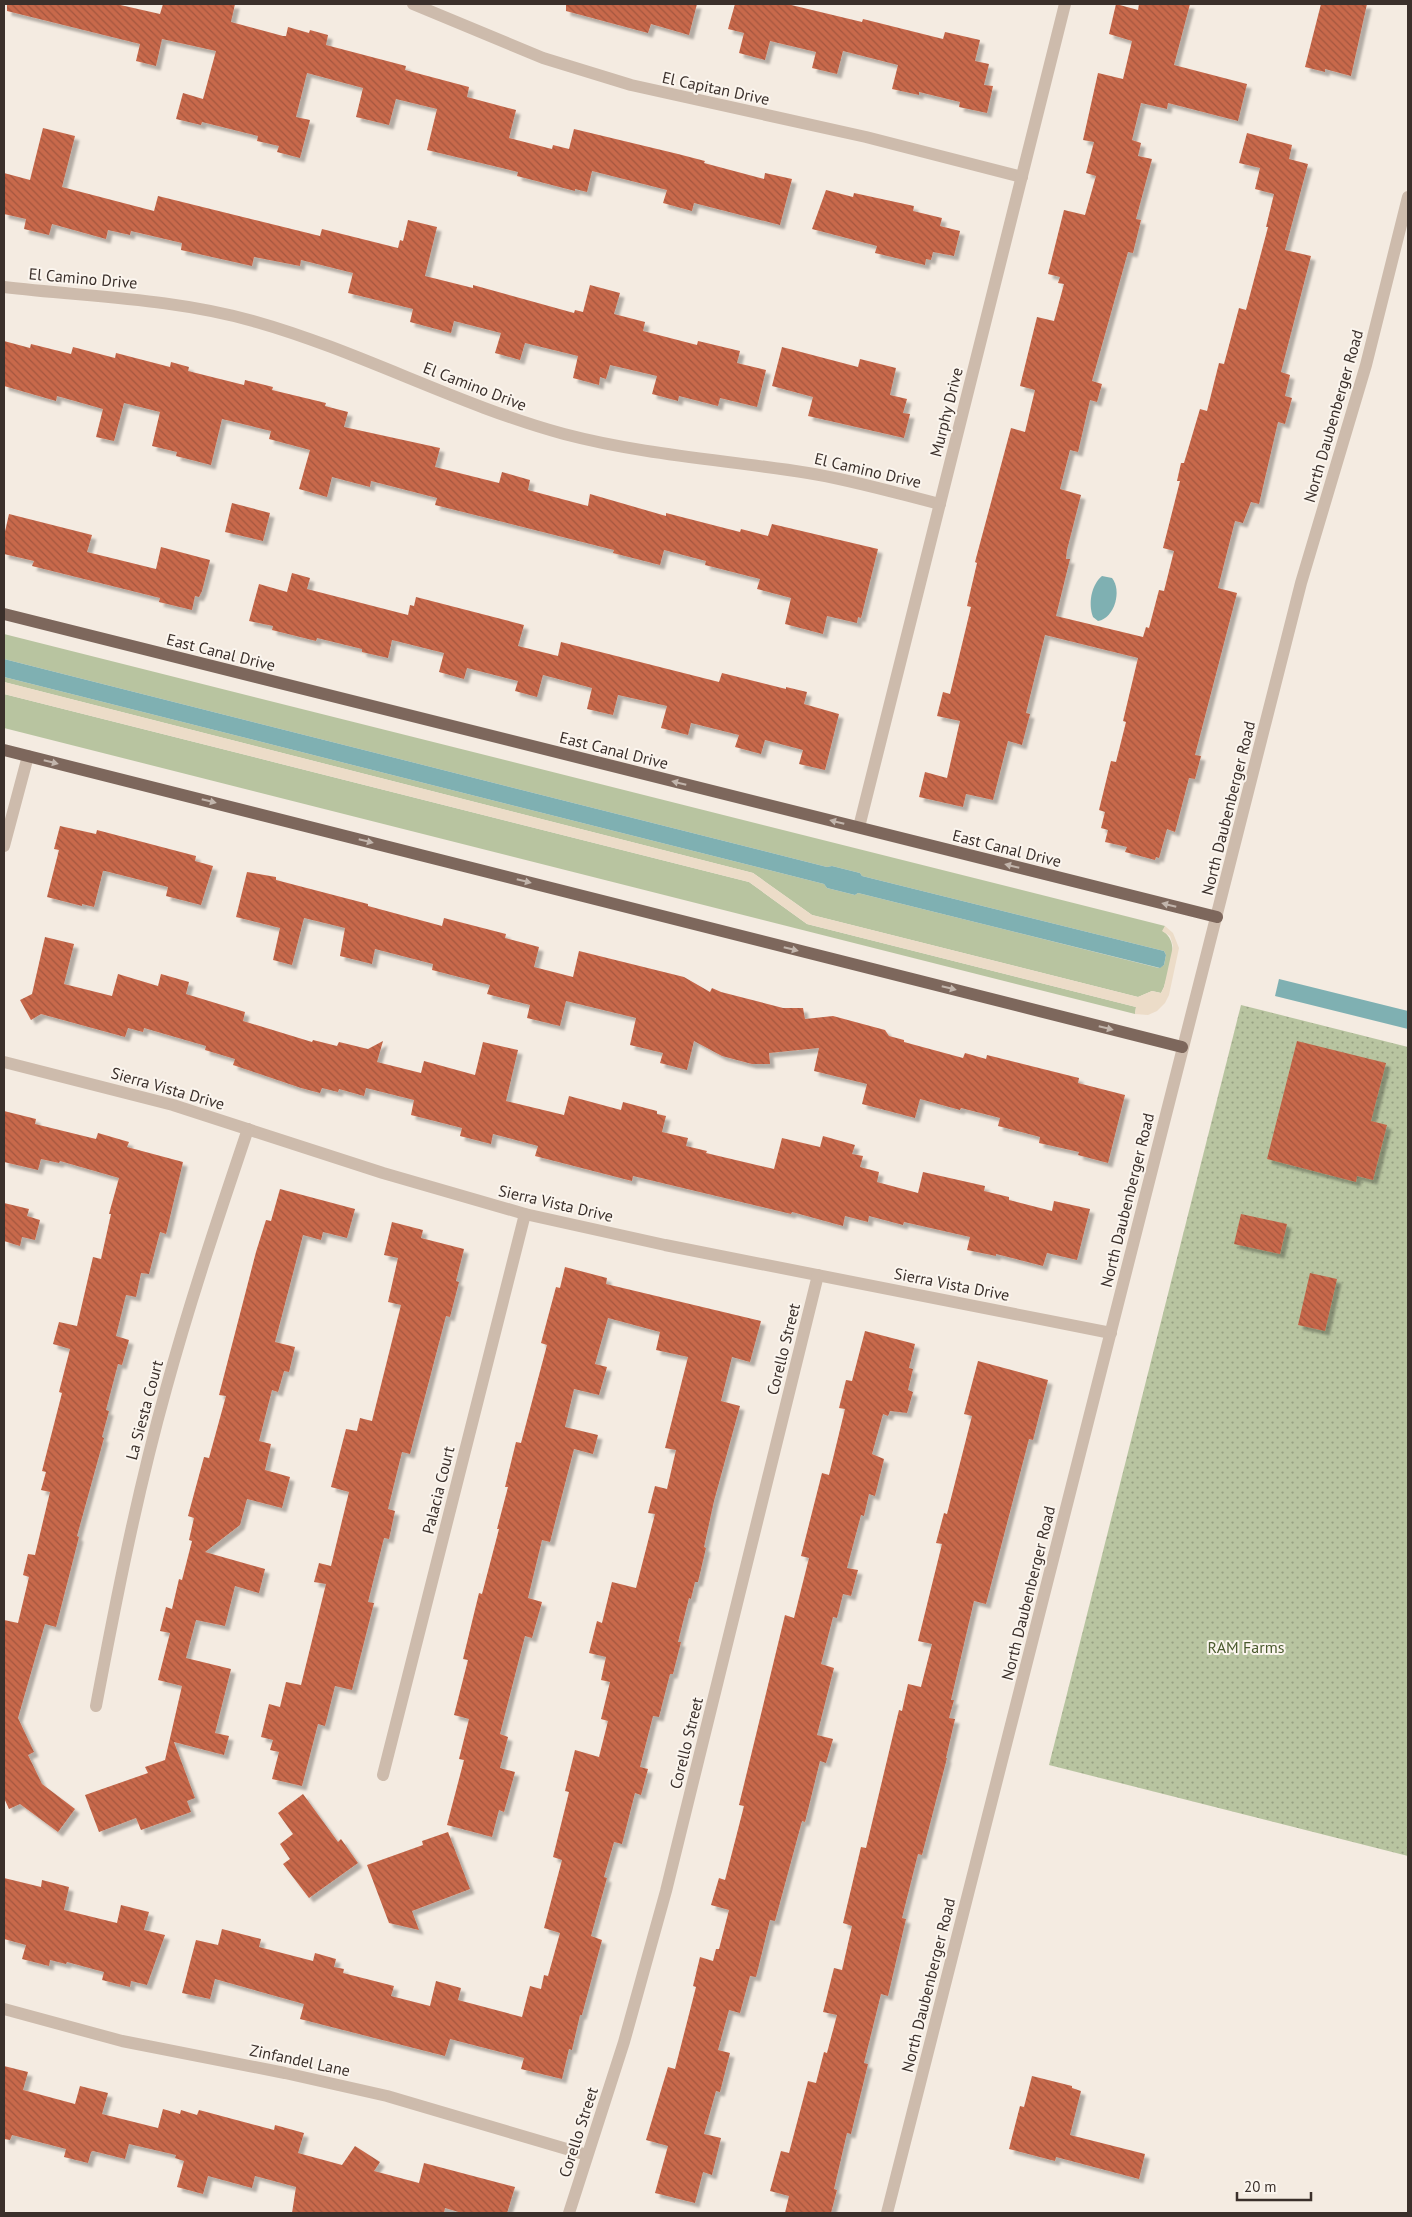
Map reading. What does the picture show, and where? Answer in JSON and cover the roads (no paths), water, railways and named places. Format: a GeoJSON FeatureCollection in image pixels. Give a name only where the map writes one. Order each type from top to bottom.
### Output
{"type":"FeatureCollection","features":[{"type":"Feature","properties":{"kind":"main road","name":"East Canal Drive"},"geometry":{"type":"LineString","coordinates":[[4,614],[1217,917]]}},
{"type":"Feature","properties":{"kind":"main road"},"geometry":{"type":"LineString","coordinates":[[4,750],[1182,1048]]}},
{"type":"Feature","properties":{"kind":"street","name":"El Capitan Drive"},"geometry":{"type":"LineString","coordinates":[[413,4],[543,58],[630,86],[858,136],[1022,177]]}},
{"type":"Feature","properties":{"kind":"street","name":"Murphy Drive"},"geometry":{"type":"LineString","coordinates":[[859,827],[1066,4]]}},
{"type":"Feature","properties":{"kind":"street","name":"North Daubenberger Road"},"geometry":{"type":"LineString","coordinates":[[887,2213],[1301,583],[1366,365],[1408,197]]}},
{"type":"Feature","properties":{"kind":"street","name":"El Camino Drive"},"geometry":{"type":"LineString","coordinates":[[4,287],[138,298],[195,307],[253,321],[305,337],[467,402],[563,434],[664,455],[811,474],[940,504]]}},
{"type":"Feature","properties":{"kind":"street"},"geometry":{"type":"LineString","coordinates":[[4,846],[28,756]]}},
{"type":"Feature","properties":{"kind":"street","name":"Sierra Vista Drive"},"geometry":{"type":"LineString","coordinates":[[4,1062],[173,1105],[383,1173],[525,1214],[666,1245],[1111,1333]]}},
{"type":"Feature","properties":{"kind":"street","name":"La Siesta Court"},"geometry":{"type":"LineString","coordinates":[[96,1706],[140,1492],[161,1405],[200,1274],[248,1129]]}},
{"type":"Feature","properties":{"kind":"street","name":"Palacia Court"},"geometry":{"type":"LineString","coordinates":[[383,1775],[525,1214]]}},
{"type":"Feature","properties":{"kind":"street","name":"Corello Street"},"geometry":{"type":"LineString","coordinates":[[569,2213],[633,2010],[666,1891],[818,1275]]}},
{"type":"Feature","properties":{"kind":"street","name":"Zinfandel Lane"},"geometry":{"type":"LineString","coordinates":[[4,2009],[122,2041],[285,2072],[387,2096],[587,2155]]}},
{"type":"Feature","properties":{"kind":"water"},"geometry":{"type":"Polygon","coordinates":[[[1102,576],[1112,578],[1115,583],[1116,596],[1113,609],[1109,615],[1098,621],[1093,617],[1091,601],[1095,584],[1102,576]]]}},
{"type":"Feature","properties":{"kind":"water"},"geometry":{"type":"Polygon","coordinates":[[[4,659],[1164,951],[1166,955],[1164,965],[1160,968],[858,893],[855,895],[827,888],[824,884],[4,677],[4,659]]]}},
{"type":"Feature","properties":{"kind":"water"},"geometry":{"type":"Polygon","coordinates":[[[1279,979],[1408,1011],[1408,1029],[1275,996],[1279,979]]]}},
{"type":"Feature","properties":{"kind":"park label","name":"RAM Farms"},"geometry":{"type":"Point","coordinates":[1246,1647]}}]}
